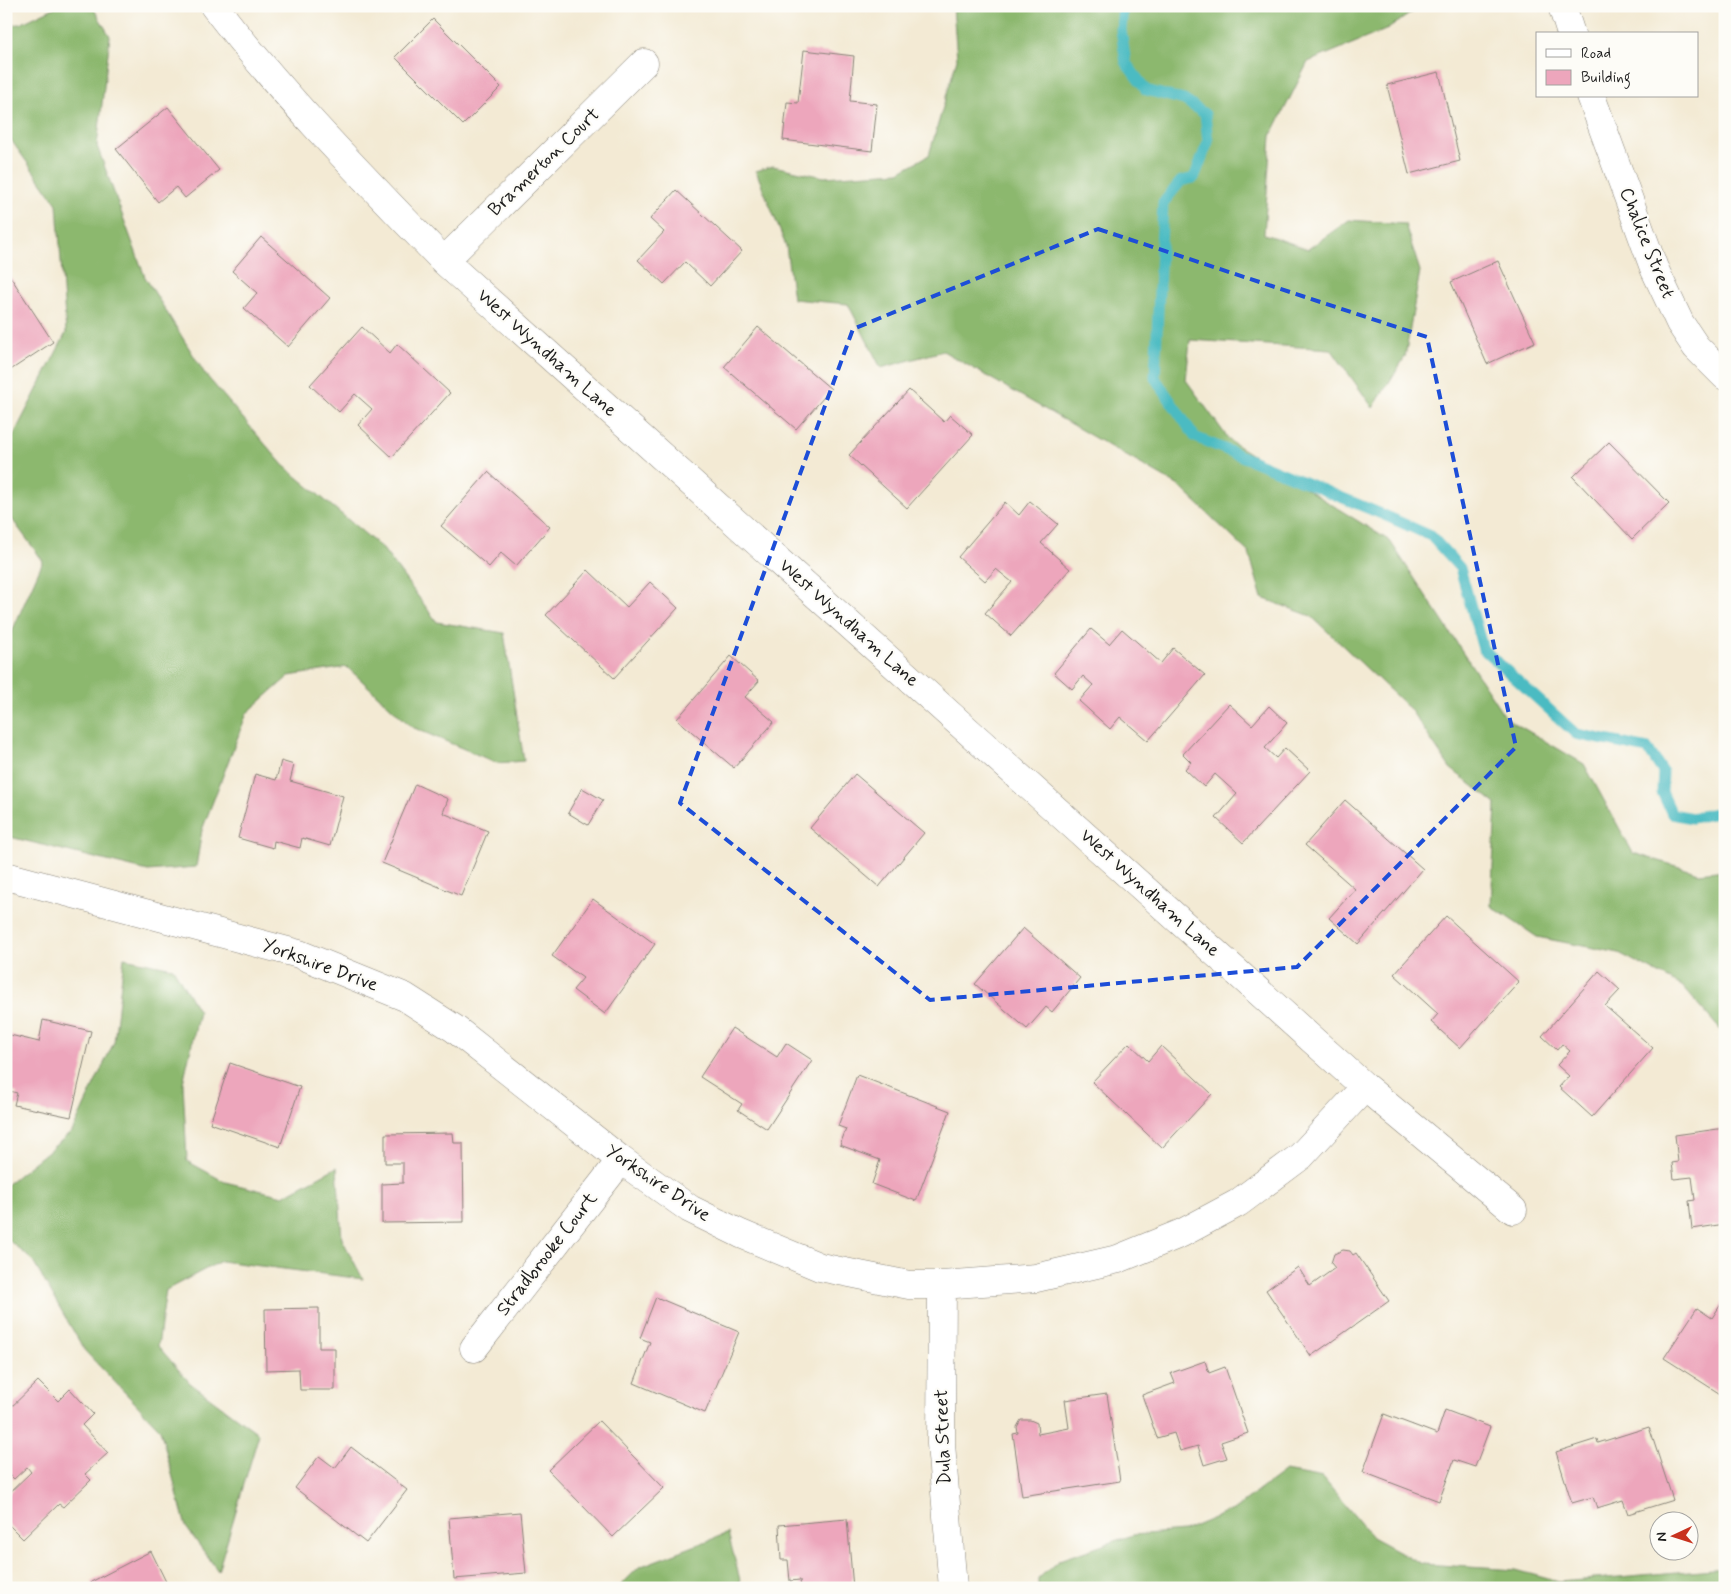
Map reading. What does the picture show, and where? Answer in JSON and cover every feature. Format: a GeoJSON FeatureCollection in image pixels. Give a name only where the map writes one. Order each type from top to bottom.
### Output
{"type":"FeatureCollection","features":[{"type":"Feature","properties":{"kind":"street","name":"West Wyndham Lane"},"geometry":{"type":"LineString","coordinates":[[214,6],[242,43],[304,114],[444,261],[898,666],[1365,1087],[1513,1210]]}},
{"type":"Feature","properties":{"kind":"street"},"geometry":{"type":"LineString","coordinates":[[1562,6],[1570,32]]}},
{"type":"Feature","properties":{"kind":"street","name":"Bramerton Court"},"geometry":{"type":"LineString","coordinates":[[444,261],[644,63]]}},
{"type":"Feature","properties":{"kind":"street","name":"Chalice Street"},"geometry":{"type":"LineString","coordinates":[[1592,98],[1654,268],[1680,323],[1696,347],[1725,376]]}},
{"type":"Feature","properties":{"kind":"street","name":"Yorkshire Drive"},"geometry":{"type":"LineString","coordinates":[[6,876],[299,954],[405,997],[463,1034],[620,1160],[690,1209],[741,1234],[820,1267],[908,1285],[942,1285],[1036,1278],[1118,1259],[1182,1233],[1238,1203],[1301,1156],[1365,1087]]}},
{"type":"Feature","properties":{"kind":"street","name":"Stradbrooke Court"},"geometry":{"type":"LineString","coordinates":[[474,1348],[620,1160]]}},
{"type":"Feature","properties":{"kind":"street","name":"Dula Street"},"geometry":{"type":"LineString","coordinates":[[942,1285],[941,1444],[953,1588]]}},
{"type":"Feature","properties":{"kind":"highlighted area"},"geometry":{"type":"Polygon","coordinates":[[[1098,229],[1427,337],[1516,747],[1297,967],[930,1000],[680,803],[853,329],[1098,229]]]}},
{"type":"Feature","properties":{"kind":"green space"},"geometry":{"type":"Polygon","coordinates":[[[58,6],[92,6],[110,36],[97,146],[145,277],[205,374],[283,465],[383,549],[437,622],[504,633],[524,761],[497,763],[412,727],[347,667],[289,676],[247,713],[202,830],[196,867],[148,871],[6,836],[6,645],[43,561],[6,511],[6,450],[66,333],[57,204],[6,133],[6,25],[20,24],[58,6]]]}},
{"type":"Feature","properties":{"kind":"green space"},"geometry":{"type":"Polygon","coordinates":[[[953,6],[1421,6],[1388,29],[1308,62],[1271,136],[1264,234],[1308,249],[1349,220],[1405,224],[1420,271],[1405,357],[1373,408],[1331,349],[1190,340],[1186,380],[1230,441],[1390,541],[1506,718],[1584,764],[1633,853],[1699,873],[1725,870],[1725,1035],[1682,986],[1619,953],[1537,937],[1491,906],[1496,804],[1450,768],[1410,709],[1311,616],[1262,598],[1249,553],[1179,486],[943,351],[881,368],[848,304],[793,299],[786,246],[756,171],[773,166],[824,177],[899,172],[929,155],[957,59],[953,6]]]}},
{"type":"Feature","properties":{"kind":"green space"},"geometry":{"type":"Polygon","coordinates":[[[124,958],[173,968],[199,1012],[183,1083],[187,1161],[225,1182],[283,1196],[337,1167],[342,1239],[363,1279],[221,1261],[166,1290],[158,1346],[190,1383],[259,1434],[218,1571],[186,1527],[160,1429],[85,1351],[32,1260],[6,1238],[6,1185],[72,1132],[114,1042],[124,958]]]}},
{"type":"Feature","properties":{"kind":"green space"},"geometry":{"type":"Polygon","coordinates":[[[1285,1471],[1323,1478],[1372,1537],[1422,1564],[1516,1570],[1559,1582],[1725,1568],[1725,1588],[1038,1588],[1038,1579],[1059,1560],[1133,1535],[1183,1531],[1233,1510],[1285,1471]]]}},
{"type":"Feature","properties":{"kind":"green space"},"geometry":{"type":"Polygon","coordinates":[[[728,1533],[742,1588],[618,1588],[639,1567],[728,1533]]]}},
{"type":"Feature","properties":{"kind":"building"},"geometry":{"type":"Polygon","coordinates":[[[433,19],[501,87],[463,125],[395,57],[433,19]]]}},
{"type":"Feature","properties":{"kind":"building"},"geometry":{"type":"Polygon","coordinates":[[[804,50],[854,56],[850,101],[877,104],[872,151],[783,140],[787,102],[798,103],[804,50]]]}},
{"type":"Feature","properties":{"kind":"building"},"geometry":{"type":"Polygon","coordinates":[[[1439,72],[1460,161],[1409,174],[1387,85],[1439,72]]]}},
{"type":"Feature","properties":{"kind":"building"},"geometry":{"type":"Polygon","coordinates":[[[168,107],[219,170],[185,198],[176,187],[158,202],[116,149],[168,107]]]}},
{"type":"Feature","properties":{"kind":"building"},"geometry":{"type":"Polygon","coordinates":[[[676,190],[742,251],[710,286],[685,262],[664,284],[638,260],[664,232],[650,219],[676,190]]]}},
{"type":"Feature","properties":{"kind":"building"},"geometry":{"type":"Polygon","coordinates":[[[261,237],[330,298],[288,347],[244,308],[257,293],[232,271],[261,237]]]}},
{"type":"Feature","properties":{"kind":"building"},"geometry":{"type":"Polygon","coordinates":[[[1498,261],[1535,342],[1487,364],[1451,282],[1498,261]]]}},
{"type":"Feature","properties":{"kind":"building"},"geometry":{"type":"Polygon","coordinates":[[[6,270],[53,342],[6,373],[6,270]]]}},
{"type":"Feature","properties":{"kind":"building"},"geometry":{"type":"Polygon","coordinates":[[[362,327],[390,353],[397,344],[450,393],[392,457],[358,425],[372,409],[355,394],[339,412],[310,385],[362,327]]]}},
{"type":"Feature","properties":{"kind":"building"},"geometry":{"type":"Polygon","coordinates":[[[758,327],[831,389],[796,429],[724,367],[758,327]]]}},
{"type":"Feature","properties":{"kind":"building"},"geometry":{"type":"Polygon","coordinates":[[[909,390],[944,422],[950,415],[973,435],[907,508],[849,455],[909,390]]]}},
{"type":"Feature","properties":{"kind":"building"},"geometry":{"type":"Polygon","coordinates":[[[1609,442],[1669,503],[1632,539],[1573,477],[1609,442]]]}},
{"type":"Feature","properties":{"kind":"building"},"geometry":{"type":"Polygon","coordinates":[[[488,472],[550,527],[516,566],[501,553],[489,567],[441,526],[488,472]]]}},
{"type":"Feature","properties":{"kind":"building"},"geometry":{"type":"Polygon","coordinates":[[[1030,501],[1058,524],[1041,543],[1070,569],[1011,636],[985,613],[1012,582],[996,569],[985,581],[958,557],[1005,502],[1019,515],[1030,501]]]}},
{"type":"Feature","properties":{"kind":"building"},"geometry":{"type":"Polygon","coordinates":[[[588,570],[627,607],[650,582],[678,608],[614,678],[546,615],[588,570]]]}},
{"type":"Feature","properties":{"kind":"building"},"geometry":{"type":"Polygon","coordinates":[[[1091,629],[1109,644],[1122,629],[1161,663],[1173,648],[1205,675],[1148,741],[1120,717],[1110,729],[1079,701],[1093,685],[1083,676],[1072,689],[1054,673],[1091,629]]]}},
{"type":"Feature","properties":{"kind":"building"},"geometry":{"type":"Polygon","coordinates":[[[731,656],[759,681],[745,697],[774,722],[734,768],[677,719],[731,656]]]}},
{"type":"Feature","properties":{"kind":"building"},"geometry":{"type":"Polygon","coordinates":[[[1229,704],[1252,725],[1269,706],[1287,723],[1265,748],[1276,758],[1285,748],[1310,771],[1243,843],[1216,818],[1237,794],[1215,774],[1204,787],[1185,769],[1191,762],[1183,754],[1229,704]]]}},
{"type":"Feature","properties":{"kind":"building"},"geometry":{"type":"Polygon","coordinates":[[[281,761],[294,765],[290,781],[343,796],[330,846],[302,838],[300,848],[274,841],[273,848],[238,838],[255,774],[276,780],[281,761]]]}},
{"type":"Feature","properties":{"kind":"building"},"geometry":{"type":"Polygon","coordinates":[[[855,774],[924,833],[879,887],[810,828],[855,774]]]}},
{"type":"Feature","properties":{"kind":"building"},"geometry":{"type":"Polygon","coordinates":[[[415,784],[448,799],[443,813],[488,831],[461,896],[382,863],[415,784]]]}},
{"type":"Feature","properties":{"kind":"building"},"geometry":{"type":"Polygon","coordinates":[[[582,788],[603,800],[588,825],[568,813],[582,788]]]}},
{"type":"Feature","properties":{"kind":"building"},"geometry":{"type":"Polygon","coordinates":[[[1345,800],[1423,869],[1358,944],[1329,918],[1355,889],[1305,845],[1345,800]]]}},
{"type":"Feature","properties":{"kind":"building"},"geometry":{"type":"Polygon","coordinates":[[[593,899],[655,944],[605,1014],[573,990],[583,978],[552,956],[593,899]]]}},
{"type":"Feature","properties":{"kind":"building"},"geometry":{"type":"Polygon","coordinates":[[[1446,916],[1519,982],[1460,1048],[1431,1022],[1438,1014],[1394,974],[1446,916]]]}},
{"type":"Feature","properties":{"kind":"building"},"geometry":{"type":"Polygon","coordinates":[[[1023,928],[1080,978],[1052,1012],[1046,1007],[1027,1029],[975,984],[1023,928]]]}},
{"type":"Feature","properties":{"kind":"building"},"geometry":{"type":"Polygon","coordinates":[[[1599,971],[1620,990],[1605,1006],[1653,1048],[1592,1117],[1559,1087],[1569,1076],[1557,1065],[1570,1051],[1562,1044],[1557,1050],[1542,1036],[1599,971]]]}},
{"type":"Feature","properties":{"kind":"building"},"geometry":{"type":"Polygon","coordinates":[[[43,1020],[91,1031],[71,1117],[14,1105],[17,1093],[6,1090],[6,1034],[39,1042],[43,1020]]]}},
{"type":"Feature","properties":{"kind":"building"},"geometry":{"type":"Polygon","coordinates":[[[732,1028],[777,1057],[786,1043],[812,1060],[767,1129],[738,1110],[742,1104],[700,1077],[732,1028]]]}},
{"type":"Feature","properties":{"kind":"building"},"geometry":{"type":"Polygon","coordinates":[[[1129,1043],[1148,1061],[1161,1046],[1212,1094],[1162,1148],[1092,1082],[1129,1043]]]}},
{"type":"Feature","properties":{"kind":"building"},"geometry":{"type":"Polygon","coordinates":[[[230,1063],[300,1087],[280,1147],[210,1123],[230,1063]]]}},
{"type":"Feature","properties":{"kind":"building"},"geometry":{"type":"Polygon","coordinates":[[[857,1075],[950,1111],[916,1201],[872,1184],[880,1160],[840,1145],[846,1129],[838,1126],[857,1075]]]}},
{"type":"Feature","properties":{"kind":"building"},"geometry":{"type":"Polygon","coordinates":[[[1725,1128],[1725,1224],[1692,1229],[1689,1201],[1695,1200],[1692,1177],[1674,1179],[1672,1163],[1678,1162],[1675,1135],[1725,1128]]]}},
{"type":"Feature","properties":{"kind":"building"},"geometry":{"type":"Polygon","coordinates":[[[453,1133],[454,1143],[463,1143],[464,1222],[382,1223],[382,1184],[403,1183],[403,1163],[385,1163],[385,1134],[453,1133]]]}},
{"type":"Feature","properties":{"kind":"building"},"geometry":{"type":"Polygon","coordinates":[[[1343,1250],[1350,1251],[1353,1255],[1356,1253],[1389,1301],[1311,1356],[1266,1290],[1298,1267],[1310,1286],[1335,1268],[1331,1263],[1334,1254],[1343,1250]]]}},
{"type":"Feature","properties":{"kind":"building"},"geometry":{"type":"Polygon","coordinates":[[[656,1297],[739,1332],[705,1413],[634,1383],[650,1342],[640,1338],[656,1297]]]}},
{"type":"Feature","properties":{"kind":"building"},"geometry":{"type":"Polygon","coordinates":[[[1725,1298],[1725,1397],[1664,1358],[1697,1308],[1712,1318],[1725,1298]]]}},
{"type":"Feature","properties":{"kind":"building"},"geometry":{"type":"Polygon","coordinates":[[[319,1308],[319,1348],[335,1348],[335,1390],[300,1390],[299,1369],[266,1370],[265,1309],[319,1308]]]}},
{"type":"Feature","properties":{"kind":"building"},"geometry":{"type":"Polygon","coordinates":[[[1205,1361],[1209,1373],[1225,1367],[1248,1433],[1221,1442],[1227,1458],[1204,1465],[1198,1446],[1180,1451],[1174,1433],[1157,1438],[1142,1395],[1175,1383],[1171,1373],[1205,1361]]]}},
{"type":"Feature","properties":{"kind":"building"},"geometry":{"type":"Polygon","coordinates":[[[38,1381],[58,1401],[70,1389],[93,1414],[82,1425],[108,1453],[85,1474],[91,1480],[63,1507],[59,1504],[23,1539],[6,1522],[6,1496],[31,1472],[27,1467],[14,1479],[6,1471],[6,1412],[38,1381]]]}},
{"type":"Feature","properties":{"kind":"building"},"geometry":{"type":"Polygon","coordinates":[[[1107,1394],[1120,1481],[1022,1496],[1013,1434],[1018,1433],[1017,1427],[1021,1420],[1030,1420],[1037,1423],[1038,1434],[1069,1428],[1065,1400],[1107,1394]]]}},
{"type":"Feature","properties":{"kind":"building"},"geometry":{"type":"Polygon","coordinates":[[[1445,1410],[1490,1427],[1475,1467],[1454,1460],[1439,1501],[1363,1472],[1384,1414],[1437,1434],[1445,1410]]]}},
{"type":"Feature","properties":{"kind":"building"},"geometry":{"type":"Polygon","coordinates":[[[599,1421],[664,1488],[613,1537],[548,1470],[599,1421]]]}},
{"type":"Feature","properties":{"kind":"building"},"geometry":{"type":"Polygon","coordinates":[[[1649,1427],[1673,1500],[1628,1514],[1623,1500],[1597,1508],[1593,1497],[1572,1503],[1556,1452],[1597,1439],[1598,1443],[1649,1427]]]}},
{"type":"Feature","properties":{"kind":"building"},"geometry":{"type":"Polygon","coordinates":[[[351,1447],[407,1490],[366,1543],[295,1488],[319,1456],[335,1468],[351,1447]]]}},
{"type":"Feature","properties":{"kind":"building"},"geometry":{"type":"Polygon","coordinates":[[[520,1512],[526,1573],[454,1579],[449,1518],[520,1512]]]}},
{"type":"Feature","properties":{"kind":"building"},"geometry":{"type":"Polygon","coordinates":[[[847,1519],[853,1588],[801,1588],[800,1580],[790,1581],[788,1560],[781,1560],[779,1525],[847,1519]]]}},
{"type":"Feature","properties":{"kind":"building"},"geometry":{"type":"Polygon","coordinates":[[[151,1551],[169,1588],[94,1588],[91,1582],[151,1551]]]}},
{"type":"Feature","properties":{"kind":"waterway"},"geometry":{"type":"LineString","coordinates":[[1123,6],[1121,30],[1126,63],[1146,90],[1184,100],[1205,114],[1208,142],[1194,178],[1181,181],[1163,203],[1155,378],[1195,437],[1431,536],[1460,568],[1483,649],[1576,734],[1648,749],[1663,772],[1662,792],[1672,814],[1692,818],[1725,811]]}}]}
